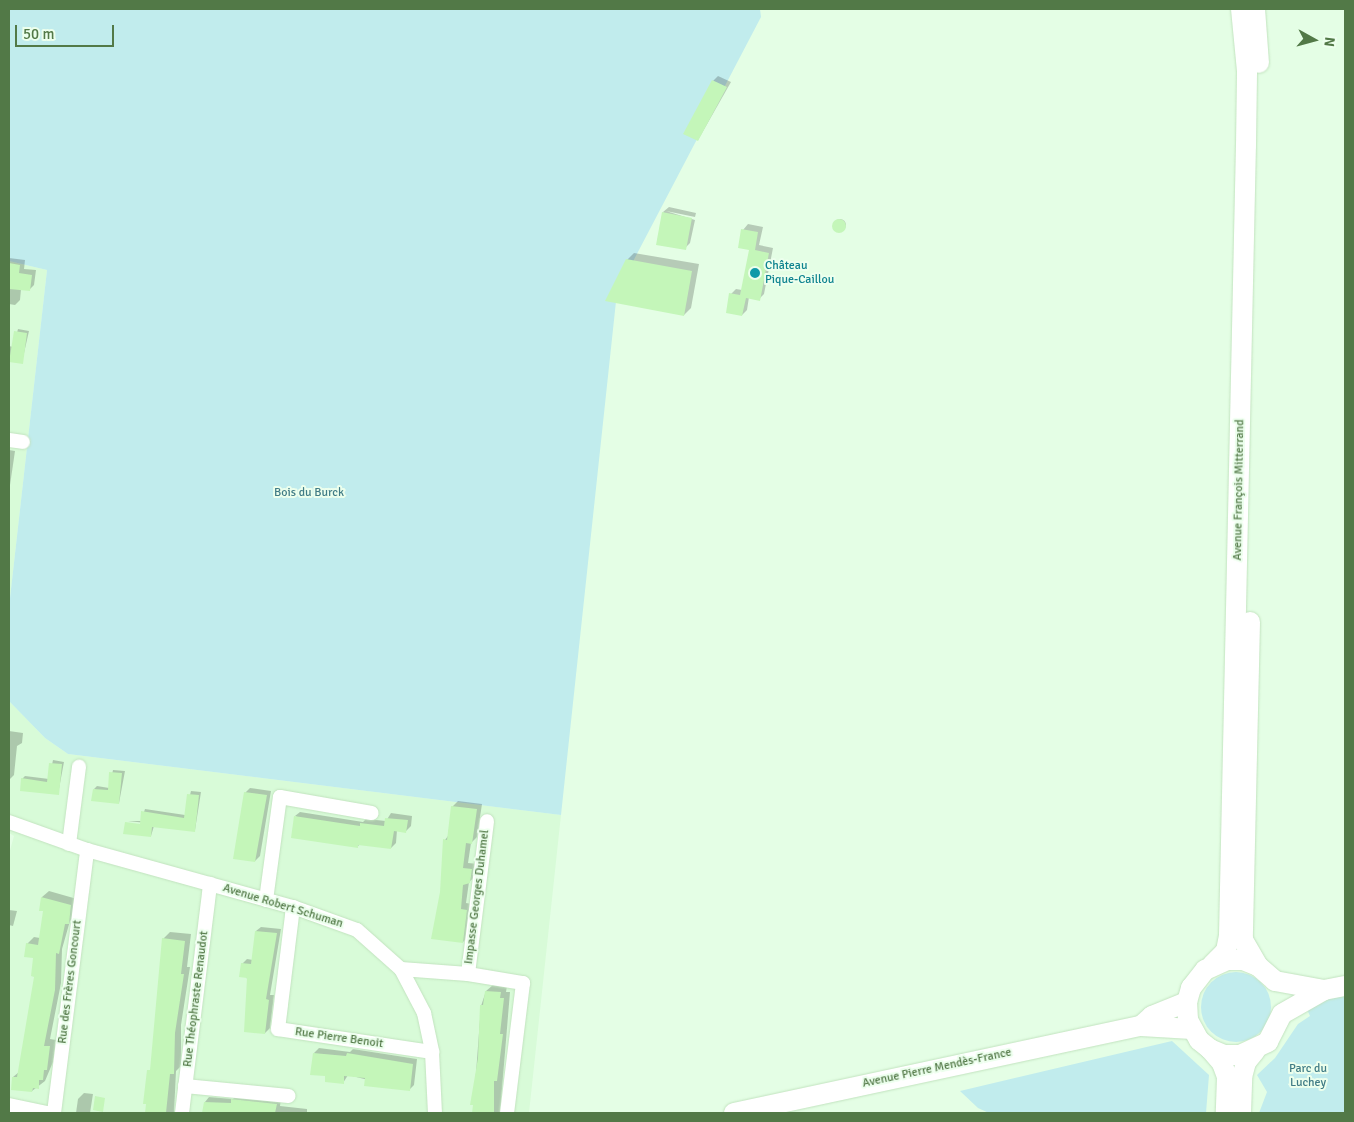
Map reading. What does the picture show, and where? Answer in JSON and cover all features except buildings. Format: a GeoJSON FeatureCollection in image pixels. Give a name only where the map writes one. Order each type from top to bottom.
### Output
{"type":"FeatureCollection","features":[{"type":"Feature","properties":{"kind":"main road","name":"Avenue François Mitterrand"},"geometry":{"type":"LineString","coordinates":[[1212,965],[1226,951],[1229,935],[1247,72],[1241,9]]}},
{"type":"Feature","properties":{"kind":"main road","name":"Avenue François Mitterrand"},"geometry":{"type":"LineString","coordinates":[[1256,9],[1259,129],[1243,940],[1258,966]]}},
{"type":"Feature","properties":{"kind":"main road"},"geometry":{"type":"LineString","coordinates":[[1226,1113],[1227,1077],[1222,1063],[1192,1029],[1187,1002],[1199,975],[1212,965],[1243,960],[1258,966],[1275,981],[1324,990]]}},
{"type":"Feature","properties":{"kind":"main road"},"geometry":{"type":"LineString","coordinates":[[1275,981],[1282,1014]]}},
{"type":"Feature","properties":{"kind":"main road"},"geometry":{"type":"LineString","coordinates":[[1241,1113],[1242,1077],[1246,1062],[1255,1051],[1268,1042],[1282,1014],[1324,990],[1345,986]]}},
{"type":"Feature","properties":{"kind":"main road"},"geometry":{"type":"LineString","coordinates":[[1141,1026],[1152,1016],[1187,1002]]}},
{"type":"Feature","properties":{"kind":"main road"},"geometry":{"type":"LineString","coordinates":[[1141,1026],[1192,1029]]}},
{"type":"Feature","properties":{"kind":"main road","name":"Avenue Pierre Mendès-France"},"geometry":{"type":"LineString","coordinates":[[734,1113],[1141,1026]]}},
{"type":"Feature","properties":{"kind":"main road"},"geometry":{"type":"LineString","coordinates":[[1210,1049],[1224,1055],[1240,1055],[1255,1051]]}},
{"type":"Feature","properties":{"kind":"street"},"geometry":{"type":"LineString","coordinates":[[69,844],[79,767]]}},
{"type":"Feature","properties":{"kind":"street"},"geometry":{"type":"LineString","coordinates":[[266,900],[280,798],[372,813]]}},
{"type":"Feature","properties":{"kind":"street","name":"Impasse Georges Duhamel"},"geometry":{"type":"LineString","coordinates":[[468,974],[487,821]]}},
{"type":"Feature","properties":{"kind":"street","name":"Avenue Robert Schuman"},"geometry":{"type":"LineString","coordinates":[[9,822],[87,850],[292,907],[357,930],[401,969],[424,1013],[432,1052],[434,1113]]}},
{"type":"Feature","properties":{"kind":"street","name":"Rue des Frères Goncourt"},"geometry":{"type":"LineString","coordinates":[[54,1113],[87,850]]}},
{"type":"Feature","properties":{"kind":"street","name":"Rue Théophraste Renaudot"},"geometry":{"type":"LineString","coordinates":[[182,1113],[210,884]]}},
{"type":"Feature","properties":{"kind":"street","name":"Rue Pierre Benoit"},"geometry":{"type":"LineString","coordinates":[[292,907],[278,1029],[432,1052]]}},
{"type":"Feature","properties":{"kind":"street"},"geometry":{"type":"LineString","coordinates":[[401,969],[468,974],[523,983],[507,1113]]}},
{"type":"Feature","properties":{"kind":"street"},"geometry":{"type":"LineString","coordinates":[[185,1086],[289,1096]]}},
{"type":"Feature","properties":{"kind":"street"},"geometry":{"type":"LineString","coordinates":[[9,1105],[47,1113]]}},
{"type":"Feature","properties":{"kind":"shaded area"},"geometry":{"type":"Polygon","coordinates":[[[9,261],[47,270],[9,607],[9,261]]]}},
{"type":"Feature","properties":{"kind":"shaded area"},"geometry":{"type":"Polygon","coordinates":[[[9,701],[45,738],[68,754],[561,815],[529,1113],[9,1113],[9,854],[14,836],[9,833],[9,701]]]}},
{"type":"Feature","properties":{"kind":"green space","name":"Bois du Burck"},"geometry":{"type":"Polygon","coordinates":[[[9,9],[760,9],[761,17],[617,292],[561,815],[68,754],[45,738],[9,701],[9,607],[47,270],[9,261],[9,9]]]}},
{"type":"Feature","properties":{"kind":"green space"},"geometry":{"type":"Polygon","coordinates":[[[1236,972],[1249,975],[1261,982],[1268,994],[1271,1007],[1268,1020],[1261,1032],[1249,1039],[1236,1042],[1223,1039],[1211,1032],[1204,1020],[1201,1007],[1204,994],[1211,982],[1223,975],[1236,972]]]}},
{"type":"Feature","properties":{"kind":"green space","name":"Parc du Luchey"},"geometry":{"type":"Polygon","coordinates":[[[1345,986],[1345,1113],[1259,1113],[1267,1092],[1257,1075],[1275,1058],[1298,1024],[1310,1016],[1304,1003],[1345,986]]]}},
{"type":"Feature","properties":{"kind":"green space"},"geometry":{"type":"Polygon","coordinates":[[[1172,1041],[1209,1075],[1206,1113],[989,1113],[978,1108],[960,1091],[1172,1041]]]}},
{"type":"Feature","properties":{"kind":"place","name":"Château Pique-Caillou"},"geometry":{"type":"Point","coordinates":[755,273]}}]}
